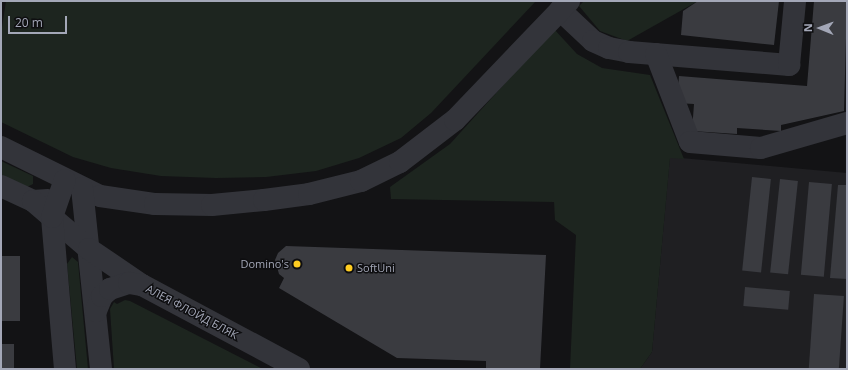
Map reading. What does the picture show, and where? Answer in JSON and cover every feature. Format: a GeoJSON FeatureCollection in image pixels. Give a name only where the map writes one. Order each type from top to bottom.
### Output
{"type":"FeatureCollection","features":[{"type":"Feature","properties":{"kind":"street"},"geometry":{"type":"LineString","coordinates":[[1,147],[74,184],[118,200],[212,205],[310,194],[361,181],[400,162],[455,120],[564,6],[593,41],[629,52],[789,65],[795,1]]}},
{"type":"Feature","properties":{"kind":"street"},"geometry":{"type":"LineString","coordinates":[[656,54],[690,142],[761,148],[847,123]]}},
{"type":"Feature","properties":{"kind":"street"},"geometry":{"type":"LineString","coordinates":[[32,201],[40,184],[35,164]]}},
{"type":"Feature","properties":{"kind":"street"},"geometry":{"type":"LineString","coordinates":[[65,369],[55,263],[54,209],[74,184]]}},
{"type":"Feature","properties":{"kind":"street"},"geometry":{"type":"LineString","coordinates":[[74,184],[89,249],[101,369]]}},
{"type":"Feature","properties":{"kind":"street"},"geometry":{"type":"LineString","coordinates":[[1,186],[32,201],[54,209]]}},
{"type":"Feature","properties":{"kind":"street","name":"АЛЕЯ ФЛОЙД БЛЯК"},"geometry":{"type":"LineString","coordinates":[[54,209],[89,249],[142,285],[299,369]]}},
{"type":"Feature","properties":{"kind":"street","name":"АЛЕЯ ФЛОЙД БЛЯК"},"geometry":{"type":"LineString","coordinates":[[55,263],[66,247],[89,249]]}},
{"type":"Feature","properties":{"kind":"street"},"geometry":{"type":"LineString","coordinates":[[96,311],[102,296],[110,289],[129,283],[142,285]]}},
{"type":"Feature","properties":{"kind":"shaded area"},"geometry":{"type":"Polygon","coordinates":[[[6,1],[536,1],[431,113],[401,138],[359,158],[316,171],[266,177],[216,178],[161,176],[111,168],[73,157],[1,122],[1,34],[6,1]]]}},
{"type":"Feature","properties":{"kind":"shaded area"},"geometry":{"type":"Polygon","coordinates":[[[584,1],[698,1],[627,41],[600,31],[579,6],[584,1]]]}},
{"type":"Feature","properties":{"kind":"shaded area"},"geometry":{"type":"Polygon","coordinates":[[[554,29],[577,54],[602,68],[650,75],[684,159],[670,158],[652,352],[640,369],[570,369],[576,235],[555,220],[554,202],[391,199],[390,187],[450,144],[554,29]]]}},
{"type":"Feature","properties":{"kind":"shaded area"},"geometry":{"type":"Polygon","coordinates":[[[670,157],[847,173],[847,369],[640,369],[652,352],[670,157]]]}},
{"type":"Feature","properties":{"kind":"shaded area"},"geometry":{"type":"Polygon","coordinates":[[[1,161],[33,176],[33,184],[27,187],[1,175],[1,161]]]}},
{"type":"Feature","properties":{"kind":"shaded area"},"geometry":{"type":"Polygon","coordinates":[[[72,257],[78,262],[88,369],[77,369],[67,264],[72,257]]]}},
{"type":"Feature","properties":{"kind":"shaded area"},"geometry":{"type":"Polygon","coordinates":[[[125,300],[130,301],[263,369],[114,369],[110,309],[114,302],[117,304],[125,300]]]}},
{"type":"Feature","properties":{"kind":"building"},"geometry":{"type":"Polygon","coordinates":[[[698,1],[779,1],[774,45],[681,35],[683,11],[698,1]]]}},
{"type":"Feature","properties":{"kind":"building"},"geometry":{"type":"Polygon","coordinates":[[[814,1],[847,1],[844,111],[781,125],[781,131],[737,128],[737,134],[692,131],[694,104],[677,103],[679,76],[807,86],[814,1]]]}},
{"type":"Feature","properties":{"kind":"building"},"geometry":{"type":"Polygon","coordinates":[[[752,177],[771,179],[761,272],[742,270],[752,177]]]}},
{"type":"Feature","properties":{"kind":"building"},"geometry":{"type":"Polygon","coordinates":[[[780,179],[798,181],[788,274],[770,272],[780,179]]]}},
{"type":"Feature","properties":{"kind":"building"},"geometry":{"type":"Polygon","coordinates":[[[809,182],[832,184],[824,277],[801,275],[809,182]]]}},
{"type":"Feature","properties":{"kind":"building"},"geometry":{"type":"Polygon","coordinates":[[[838,185],[847,185],[847,279],[830,278],[838,185]]]}},
{"type":"Feature","properties":{"kind":"building"},"geometry":{"type":"Polygon","coordinates":[[[286,246],[546,255],[540,369],[486,369],[486,361],[397,358],[279,288],[284,278],[279,274],[275,260],[278,253],[286,246]]]}},
{"type":"Feature","properties":{"kind":"building"},"geometry":{"type":"Polygon","coordinates":[[[1,256],[20,256],[20,321],[1,321],[1,256]]]}},
{"type":"Feature","properties":{"kind":"building"},"geometry":{"type":"Polygon","coordinates":[[[745,287],[790,291],[788,310],[743,306],[745,287]]]}},
{"type":"Feature","properties":{"kind":"building"},"geometry":{"type":"Polygon","coordinates":[[[814,294],[844,296],[839,369],[809,369],[814,294]]]}},
{"type":"Feature","properties":{"kind":"building"},"geometry":{"type":"Polygon","coordinates":[[[1,344],[14,344],[14,369],[1,369],[1,344]]]}},
{"type":"Feature","properties":{"kind":"place","name":"Domino's"},"geometry":{"type":"Point","coordinates":[297,264]}},
{"type":"Feature","properties":{"kind":"place","name":"SoftUni"},"geometry":{"type":"Point","coordinates":[349,268]}}]}
